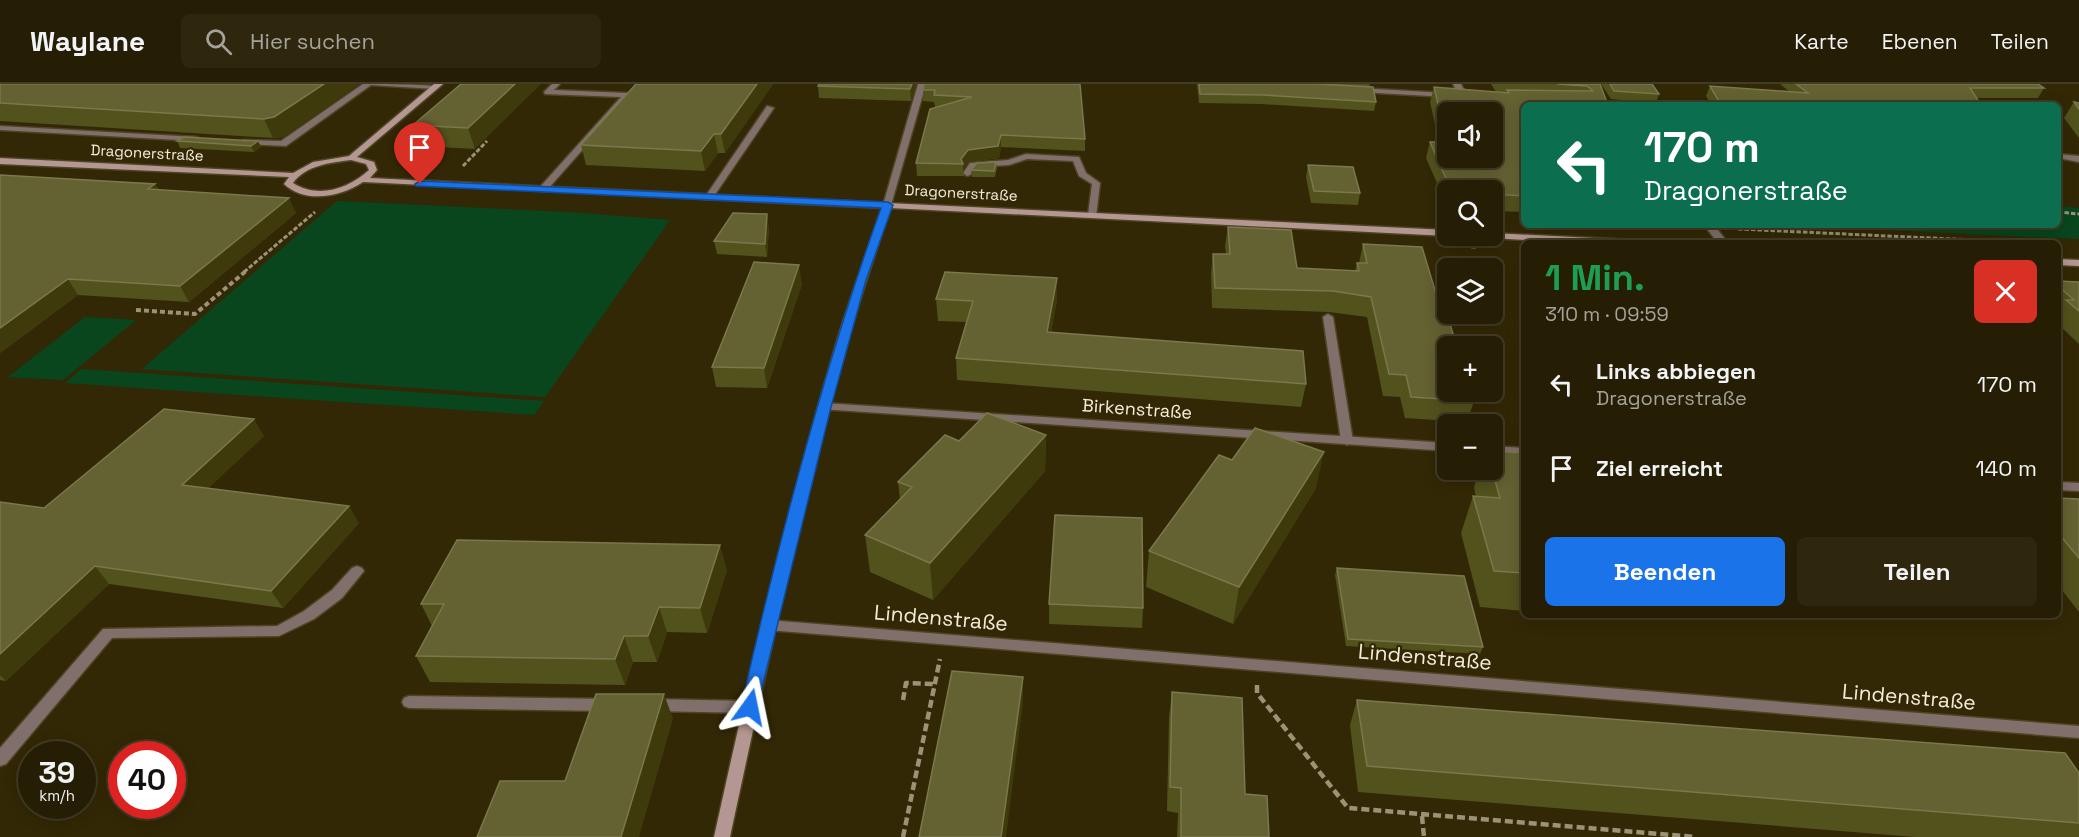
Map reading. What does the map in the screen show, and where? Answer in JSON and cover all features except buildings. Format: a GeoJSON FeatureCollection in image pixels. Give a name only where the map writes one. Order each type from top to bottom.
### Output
{"type":"FeatureCollection","features":[{"type":"Feature","properties":{"kind":"main road"},"geometry":{"type":"LineString","coordinates":[[351,158],[437,85]]}},
{"type":"Feature","properties":{"kind":"main road"},"geometry":{"type":"LineString","coordinates":[[351,158],[370,162],[373,170],[364,180]]}},
{"type":"Feature","properties":{"kind":"main road","name":"Dragonerstraße"},"geometry":{"type":"LineString","coordinates":[[351,158],[308,166],[293,175],[288,184],[297,192],[320,194],[346,189],[364,180],[1437,232]]}},
{"type":"Feature","properties":{"kind":"main road","name":"Dragonerstraße"},"geometry":{"type":"LineString","coordinates":[[0,161],[293,175]]}},
{"type":"Feature","properties":{"kind":"main road"},"geometry":{"type":"LineString","coordinates":[[722,837],[768,625],[824,407],[861,280],[888,205]]}},
{"type":"Feature","properties":{"kind":"main road"},"geometry":{"type":"LineString","coordinates":[[1503,237],[1573,240]]}},
{"type":"Feature","properties":{"kind":"main road"},"geometry":{"type":"LineString","coordinates":[[2061,262],[2079,263]]}},
{"type":"Feature","properties":{"kind":"street"},"geometry":{"type":"LineString","coordinates":[[237,141],[283,144],[368,84]]}},
{"type":"Feature","properties":{"kind":"street"},"geometry":{"type":"LineString","coordinates":[[374,84],[437,85]]}},
{"type":"Feature","properties":{"kind":"street"},"geometry":{"type":"LineString","coordinates":[[543,189],[627,95],[548,92],[556,84]]}},
{"type":"Feature","properties":{"kind":"street"},"geometry":{"type":"LineString","coordinates":[[888,205],[922,84]]}},
{"type":"Feature","properties":{"kind":"street"},"geometry":{"type":"LineString","coordinates":[[1457,84],[1463,96]]}},
{"type":"Feature","properties":{"kind":"street"},"geometry":{"type":"LineString","coordinates":[[1347,89],[1474,97]]}},
{"type":"Feature","properties":{"kind":"street"},"geometry":{"type":"LineString","coordinates":[[709,197],[770,108]]}},
{"type":"Feature","properties":{"kind":"street"},"geometry":{"type":"LineString","coordinates":[[2,130],[202,140]]}},
{"type":"Feature","properties":{"kind":"street"},"geometry":{"type":"LineString","coordinates":[[967,173],[973,165],[1009,162],[1026,156],[1076,159],[1082,174],[1096,183],[1093,215]]}},
{"type":"Feature","properties":{"kind":"street"},"geometry":{"type":"LineString","coordinates":[[2061,156],[2079,159]]}},
{"type":"Feature","properties":{"kind":"street"},"geometry":{"type":"LineString","coordinates":[[1711,228],[1721,240]]}},
{"type":"Feature","properties":{"kind":"street"},"geometry":{"type":"LineString","coordinates":[[1328,317],[1347,441]]}},
{"type":"Feature","properties":{"kind":"street","name":"Birkenstraße"},"geometry":{"type":"LineString","coordinates":[[824,407],[1437,446]]}},
{"type":"Feature","properties":{"kind":"street"},"geometry":{"type":"LineString","coordinates":[[1503,451],[1521,452]]}},
{"type":"Feature","properties":{"kind":"street"},"geometry":{"type":"LineString","coordinates":[[2061,486],[2079,487]]}},
{"type":"Feature","properties":{"kind":"street"},"geometry":{"type":"LineString","coordinates":[[0,759],[108,633],[279,630],[309,615],[328,601],[357,572]]}},
{"type":"Feature","properties":{"kind":"street","name":"Lindenstraße"},"geometry":{"type":"LineString","coordinates":[[768,625],[2079,732]]}},
{"type":"Feature","properties":{"kind":"street"},"geometry":{"type":"LineString","coordinates":[[408,702],[750,707]]}},
{"type":"Feature","properties":{"kind":"path"},"geometry":{"type":"LineString","coordinates":[[458,171],[488,141]]}},
{"type":"Feature","properties":{"kind":"path"},"geometry":{"type":"LineString","coordinates":[[136,310],[195,314],[322,206]]}},
{"type":"Feature","properties":{"kind":"path"},"geometry":{"type":"LineString","coordinates":[[2061,212],[2079,214]]}},
{"type":"Feature","properties":{"kind":"path"},"geometry":{"type":"LineString","coordinates":[[1728,228],[1974,240]]}},
{"type":"Feature","properties":{"kind":"path"},"geometry":{"type":"LineString","coordinates":[[1780,228],[1783,231]]}},
{"type":"Feature","properties":{"kind":"path"},"geometry":{"type":"LineString","coordinates":[[903,837],[944,640]]}},
{"type":"Feature","properties":{"kind":"path"},"geometry":{"type":"LineString","coordinates":[[1257,665],[1257,693],[1348,808],[1422,816],[1696,837]]}},
{"type":"Feature","properties":{"kind":"path"},"geometry":{"type":"LineString","coordinates":[[903,700],[906,683],[935,684]]}},
{"type":"Feature","properties":{"kind":"path"},"geometry":{"type":"LineString","coordinates":[[1422,816],[1424,837]]}},
{"type":"Feature","properties":{"kind":"green space"},"geometry":{"type":"Polygon","coordinates":[[[337,201],[568,212],[670,220],[545,397],[142,369],[337,201]]]}},
{"type":"Feature","properties":{"kind":"green space"},"geometry":{"type":"Polygon","coordinates":[[[2061,206],[2079,208],[2079,239],[1842,228],[2061,228],[2061,206]]]}},
{"type":"Feature","properties":{"kind":"green space"},"geometry":{"type":"Polygon","coordinates":[[[85,317],[136,320],[63,380],[8,377],[85,317]]]}},
{"type":"Feature","properties":{"kind":"green space"},"geometry":{"type":"Polygon","coordinates":[[[81,369],[544,401],[534,415],[65,383],[81,369]]]}},
{"type":"Feature","properties":{"kind":"route"},"geometry":{"type":"LineString","coordinates":[[420,184],[888,205],[861,280],[824,407],[768,625],[750,707]]}}]}
